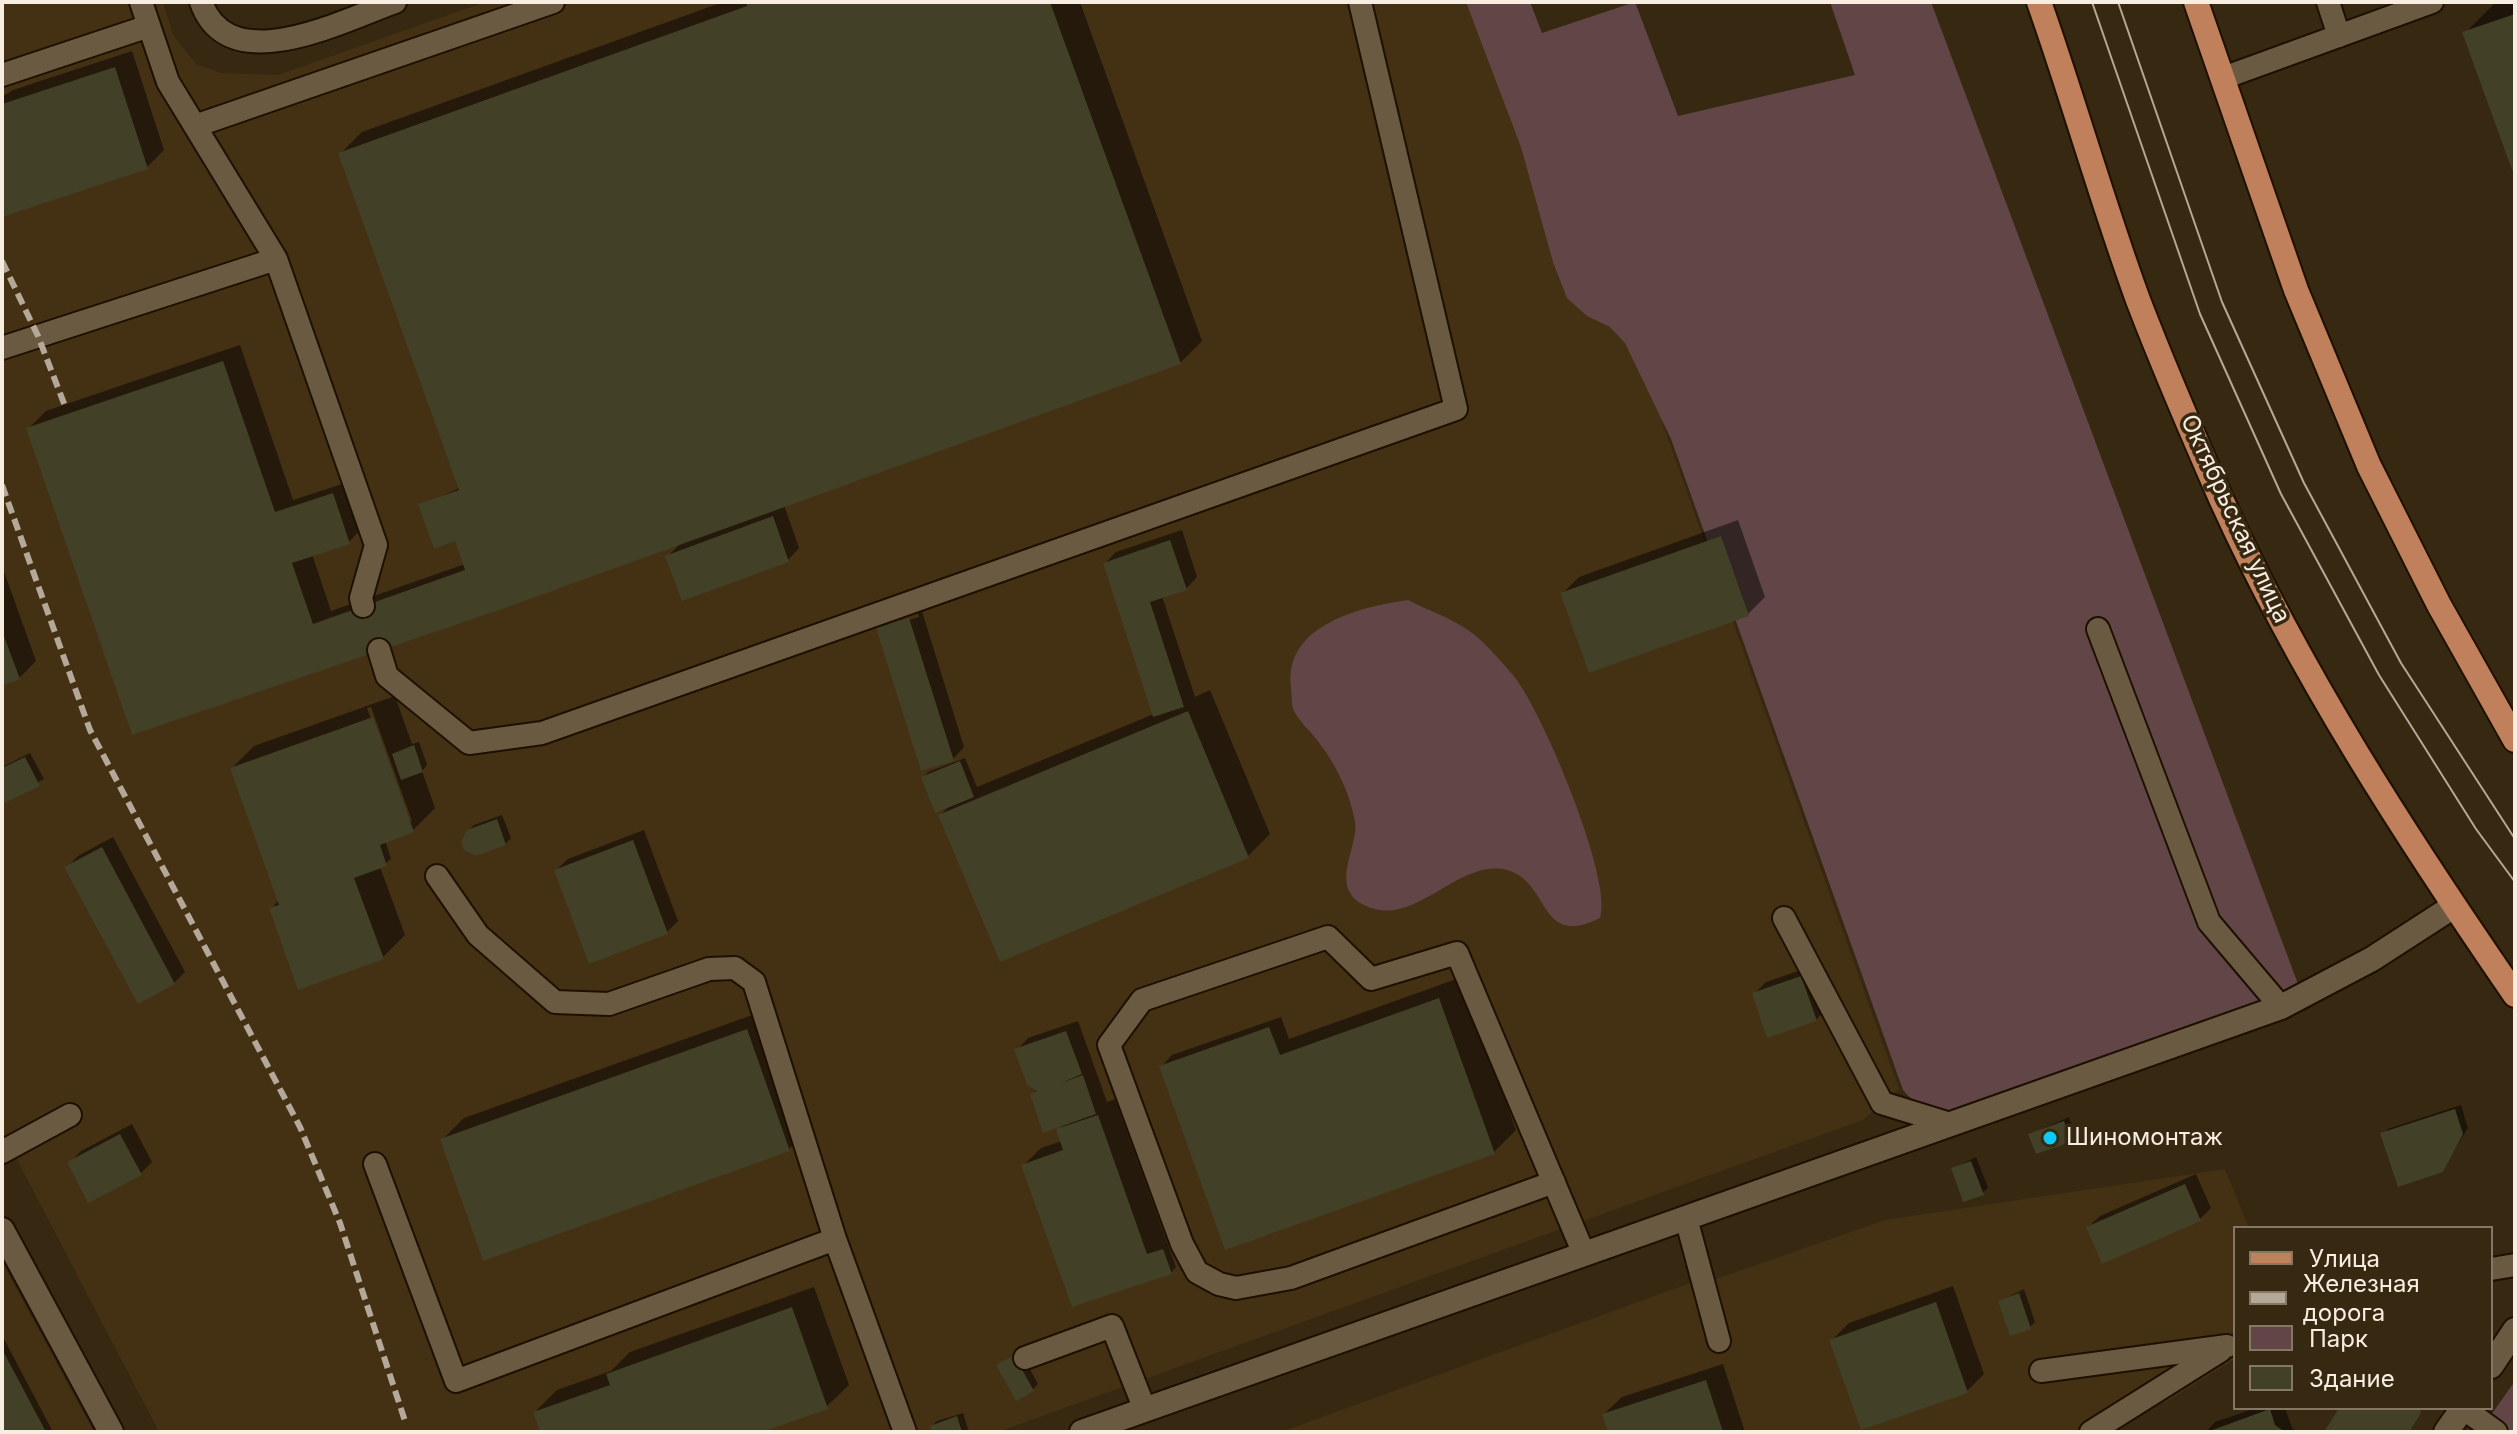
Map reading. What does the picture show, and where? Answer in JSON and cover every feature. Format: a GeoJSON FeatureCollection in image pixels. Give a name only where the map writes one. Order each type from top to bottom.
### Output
{"type":"FeatureCollection","features":[{"type":"Feature","properties":{"kind":"main road","name":"Октябрьская улица"},"geometry":{"type":"LineString","coordinates":[[2039,2],[2138,300],[2223,502],[2283,623],[2454,906],[2515,995]]}},
{"type":"Feature","properties":{"kind":"main road"},"geometry":{"type":"LineString","coordinates":[[2196,2],[2296,290],[2369,466],[2439,605],[2515,740]]}},
{"type":"Feature","properties":{"kind":"street"},"geometry":{"type":"LineString","coordinates":[[1082,1432],[1109,1428],[1145,1410],[2281,1007],[2372,959],[2454,906]]}},
{"type":"Feature","properties":{"kind":"street"},"geometry":{"type":"LineString","coordinates":[[2,1230],[111,1432]]}},
{"type":"Feature","properties":{"kind":"street"},"geometry":{"type":"LineString","coordinates":[[2493,1361],[2515,1330]]}},
{"type":"Feature","properties":{"kind":"street"},"geometry":{"type":"LineString","coordinates":[[2446,1432],[2462,1410]]}},
{"type":"Feature","properties":{"kind":"lane"},"geometry":{"type":"LineString","coordinates":[[141,2],[168,82],[276,259],[376,545],[361,598],[363,606]]}},
{"type":"Feature","properties":{"kind":"lane"},"geometry":{"type":"LineString","coordinates":[[201,2],[206,16],[223,33],[250,42],[278,43],[395,2]]}},
{"type":"Feature","properties":{"kind":"lane"},"geometry":{"type":"LineString","coordinates":[[195,126],[553,2]]}},
{"type":"Feature","properties":{"kind":"lane"},"geometry":{"type":"LineString","coordinates":[[379,650],[387,676],[469,743],[542,733],[1456,409],[1360,2]]}},
{"type":"Feature","properties":{"kind":"lane"},"geometry":{"type":"LineString","coordinates":[[2328,2],[2339,36]]}},
{"type":"Feature","properties":{"kind":"lane"},"geometry":{"type":"LineString","coordinates":[[2223,78],[2432,2]]}},
{"type":"Feature","properties":{"kind":"lane"},"geometry":{"type":"LineString","coordinates":[[2,75],[149,26]]}},
{"type":"Feature","properties":{"kind":"lane"},"geometry":{"type":"LineString","coordinates":[[2,348],[276,259]]}},
{"type":"Feature","properties":{"kind":"lane"},"geometry":{"type":"LineString","coordinates":[[2098,629],[2209,922],[2281,1007]]}},
{"type":"Feature","properties":{"kind":"lane"},"geometry":{"type":"LineString","coordinates":[[437,876],[478,935],[555,1002],[609,1004],[709,969],[735,968],[754,982],[835,1239],[905,1432]]}},
{"type":"Feature","properties":{"kind":"lane"},"geometry":{"type":"LineString","coordinates":[[1784,918],[1882,1103],[1950,1124]]}},
{"type":"Feature","properties":{"kind":"lane"},"geometry":{"type":"LineString","coordinates":[[1554,1182],[1291,1278],[1236,1288],[1219,1284],[1197,1272],[1182,1244],[1109,1045],[1142,1000],[1328,937],[1371,979],[1457,953],[1554,1182],[1584,1254]]}},
{"type":"Feature","properties":{"kind":"lane"},"geometry":{"type":"LineString","coordinates":[[2,1152],[70,1115]]}},
{"type":"Feature","properties":{"kind":"lane"},"geometry":{"type":"LineString","coordinates":[[375,1164],[456,1381],[835,1239]]}},
{"type":"Feature","properties":{"kind":"lane"},"geometry":{"type":"LineString","coordinates":[[1686,1218],[1719,1341]]}},
{"type":"Feature","properties":{"kind":"lane"},"geometry":{"type":"LineString","coordinates":[[2493,1269],[2515,1265]]}},
{"type":"Feature","properties":{"kind":"lane"},"geometry":{"type":"LineString","coordinates":[[1025,1358],[1112,1326],[1145,1410]]}},
{"type":"Feature","properties":{"kind":"lane"},"geometry":{"type":"LineString","coordinates":[[2041,1371],[2231,1345]]}},
{"type":"Feature","properties":{"kind":"lane"},"geometry":{"type":"LineString","coordinates":[[2091,1432],[2231,1345]]}},
{"type":"Feature","properties":{"kind":"lane"},"geometry":{"type":"LineString","coordinates":[[2466,1410],[2496,1432]]}},
{"type":"Feature","properties":{"kind":"shaded area"},"geometry":{"type":"Polygon","coordinates":[[[2,2],[163,2],[173,35],[196,64],[221,73],[278,75],[485,2],[1513,2],[1899,1089],[1863,1120],[998,1432],[159,1432],[2,1131],[2,2]]]}},
{"type":"Feature","properties":{"kind":"shaded area"},"geometry":{"type":"Polygon","coordinates":[[[2225,1169],[2248,1226],[2233,1226],[2233,1360],[2168,1401],[2075,1432],[1281,1432],[1690,1283],[1699,1285],[1885,1220],[2225,1169]]]}},
{"type":"Feature","properties":{"kind":"shaded area"},"geometry":{"type":"Polygon","coordinates":[[[2,1262],[94,1432],[2,1432],[2,1262]]]}},
{"type":"Feature","properties":{"kind":"green space"},"geometry":{"type":"Polygon","coordinates":[[[1466,2],[1530,2],[1542,33],[1635,2],[1678,116],[1855,75],[1830,2],[1931,2],[2298,984],[2247,1011],[1948,1114],[1923,1106],[1903,1090],[1671,439],[1625,343],[1610,327],[1587,316],[1567,298],[1553,262],[1521,147],[1466,2]]]}},
{"type":"Feature","properties":{"kind":"green space"},"geometry":{"type":"Polygon","coordinates":[[[1408,600],[1474,634],[1502,662],[1524,692],[1556,755],[1586,833],[1601,898],[1600,918],[1580,925],[1566,925],[1555,920],[1531,887],[1507,870],[1489,869],[1471,874],[1401,909],[1382,910],[1364,905],[1353,897],[1346,877],[1355,832],[1353,811],[1330,758],[1294,711],[1292,666],[1300,648],[1312,634],[1329,623],[1368,608],[1408,600]]]}},
{"type":"Feature","properties":{"kind":"green space"},"geometry":{"type":"Polygon","coordinates":[[[2515,1381],[2515,1432],[2479,1432],[2515,1381]]]}},
{"type":"Feature","properties":{"kind":"building"},"geometry":{"type":"Polygon","coordinates":[[[746,2],[1050,2],[1181,364],[502,609],[132,735],[26,428],[223,361],[275,512],[333,493],[350,544],[292,563],[313,624],[465,570],[455,541],[434,549],[418,504],[459,490],[338,153],[747,6],[746,2]]]}},
{"type":"Feature","properties":{"kind":"building"},"geometry":{"type":"Polygon","coordinates":[[[2515,14],[2515,178],[2462,32],[2515,14]]]}},
{"type":"Feature","properties":{"kind":"building"},"geometry":{"type":"Polygon","coordinates":[[[115,67],[148,169],[2,217],[2,104],[115,67]]]}},
{"type":"Feature","properties":{"kind":"building"},"geometry":{"type":"Polygon","coordinates":[[[773,516],[789,562],[682,601],[665,556],[773,516]]]}},
{"type":"Feature","properties":{"kind":"building"},"geometry":{"type":"Polygon","coordinates":[[[1721,536],[1749,616],[1589,673],[1560,593],[1721,536]]]}},
{"type":"Feature","properties":{"kind":"building"},"geometry":{"type":"Polygon","coordinates":[[[1170,540],[1187,590],[1150,602],[1184,707],[1153,717],[1103,563],[1170,540]]]}},
{"type":"Feature","properties":{"kind":"building"},"geometry":{"type":"Polygon","coordinates":[[[909,618],[954,761],[921,771],[876,628],[909,618]]]}},
{"type":"Feature","properties":{"kind":"building"},"geometry":{"type":"Polygon","coordinates":[[[2,631],[20,679],[2,686],[2,631]]]}},
{"type":"Feature","properties":{"kind":"building"},"geometry":{"type":"Polygon","coordinates":[[[1188,711],[1249,858],[1000,962],[938,815],[1188,711]]]}},
{"type":"Feature","properties":{"kind":"building"},"geometry":{"type":"Polygon","coordinates":[[[373,717],[414,832],[380,845],[387,866],[354,878],[384,959],[298,990],[269,908],[279,905],[230,768],[373,717]]]}},
{"type":"Feature","properties":{"kind":"building"},"geometry":{"type":"Polygon","coordinates":[[[414,745],[423,772],[401,780],[392,754],[414,745]]]}},
{"type":"Feature","properties":{"kind":"building"},"geometry":{"type":"Polygon","coordinates":[[[25,757],[40,786],[2,804],[2,768],[25,757]]]}},
{"type":"Feature","properties":{"kind":"building"},"geometry":{"type":"Polygon","coordinates":[[[960,761],[974,797],[935,813],[921,777],[960,761]]]}},
{"type":"Feature","properties":{"kind":"building"},"geometry":{"type":"Polygon","coordinates":[[[497,819],[506,845],[476,856],[464,850],[461,842],[467,830],[497,819]]]}},
{"type":"Feature","properties":{"kind":"building"},"geometry":{"type":"Polygon","coordinates":[[[633,840],[668,934],[589,964],[554,870],[633,840]]]}},
{"type":"Feature","properties":{"kind":"building"},"geometry":{"type":"Polygon","coordinates":[[[102,847],[175,984],[138,1004],[64,867],[102,847]]]}},
{"type":"Feature","properties":{"kind":"building"},"geometry":{"type":"Polygon","coordinates":[[[1801,976],[1817,1021],[1767,1038],[1752,993],[1801,976]]]}},
{"type":"Feature","properties":{"kind":"building"},"geometry":{"type":"Polygon","coordinates":[[[1439,998],[1495,1154],[1225,1250],[1159,1066],[1269,1027],[1280,1055],[1439,998]]]}},
{"type":"Feature","properties":{"kind":"building"},"geometry":{"type":"Polygon","coordinates":[[[747,1029],[790,1151],[483,1261],[440,1139],[747,1029]]]}},
{"type":"Feature","properties":{"kind":"building"},"geometry":{"type":"Polygon","coordinates":[[[1066,1031],[1082,1074],[1061,1083],[1083,1075],[1096,1114],[1043,1133],[1030,1094],[1037,1091],[1027,1085],[1014,1049],[1066,1031]]]}},
{"type":"Feature","properties":{"kind":"building"},"geometry":{"type":"Polygon","coordinates":[[[2455,1109],[2463,1134],[2443,1172],[2398,1187],[2380,1133],[2455,1109]]]}},
{"type":"Feature","properties":{"kind":"building"},"geometry":{"type":"Polygon","coordinates":[[[1098,1115],[1147,1254],[1163,1249],[1172,1274],[1072,1307],[1021,1165],[1063,1150],[1056,1129],[1098,1115]]]}},
{"type":"Feature","properties":{"kind":"building","name":"Шиномонтаж"},"geometry":{"type":"Polygon","coordinates":[[[2064,1121],[2071,1142],[2036,1154],[2028,1134],[2064,1121]]]}},
{"type":"Feature","properties":{"kind":"building"},"geometry":{"type":"Polygon","coordinates":[[[120,1134],[142,1175],[88,1203],[67,1162],[120,1134]]]}},
{"type":"Feature","properties":{"kind":"building"},"geometry":{"type":"Polygon","coordinates":[[[1971,1161],[1984,1195],[1963,1202],[1951,1168],[1971,1161]]]}},
{"type":"Feature","properties":{"kind":"building"},"geometry":{"type":"Polygon","coordinates":[[[2185,1184],[2201,1221],[2102,1264],[2086,1227],[2185,1184]]]}},
{"type":"Feature","properties":{"kind":"building"},"geometry":{"type":"Polygon","coordinates":[[[2019,1293],[2031,1329],[2010,1336],[1998,1301],[2019,1293]]]}},
{"type":"Feature","properties":{"kind":"building"},"geometry":{"type":"Polygon","coordinates":[[[1936,1302],[1968,1393],[1861,1430],[1829,1340],[1936,1302]]]}},
{"type":"Feature","properties":{"kind":"building"},"geometry":{"type":"Polygon","coordinates":[[[792,1307],[828,1409],[762,1432],[540,1432],[533,1412],[610,1385],[606,1374],[792,1307]]]}},
{"type":"Feature","properties":{"kind":"building"},"geometry":{"type":"Polygon","coordinates":[[[2,1349],[46,1432],[2,1432],[2,1349]]]}},
{"type":"Feature","properties":{"kind":"building"},"geometry":{"type":"Polygon","coordinates":[[[1014,1355],[1034,1391],[1016,1401],[996,1365],[1014,1355]]]}},
{"type":"Feature","properties":{"kind":"building"},"geometry":{"type":"Polygon","coordinates":[[[1706,1380],[1723,1432],[1608,1432],[1602,1414],[1706,1380]]]}},
{"type":"Feature","properties":{"kind":"building"},"geometry":{"type":"Polygon","coordinates":[[[2270,1410],[2275,1425],[2285,1432],[2207,1432],[2270,1410]]]}},
{"type":"Feature","properties":{"kind":"building"},"geometry":{"type":"Polygon","coordinates":[[[2338,1410],[2420,1410],[2421,1413],[2409,1432],[2324,1432],[2338,1410]]]}},
{"type":"Feature","properties":{"kind":"building"},"geometry":{"type":"Polygon","coordinates":[[[957,1416],[962,1432],[932,1432],[930,1426],[957,1416]]]}},
{"type":"Feature","properties":{"kind":"tram line"},"geometry":{"type":"LineString","coordinates":[[2092,2],[2200,314],[2281,494],[2379,675],[2476,829],[2515,882]]}},
{"type":"Feature","properties":{"kind":"tram line"},"geometry":{"type":"LineString","coordinates":[[2118,2],[2222,302],[2304,483],[2401,663],[2515,839]]}},
{"type":"Feature","properties":{"kind":"railway"},"geometry":{"type":"LineString","coordinates":[[2,261],[38,336],[65,406]]}},
{"type":"Feature","properties":{"kind":"railway"},"geometry":{"type":"LineString","coordinates":[[2,485],[90,730],[300,1127],[340,1223],[406,1424]]}},
{"type":"Feature","properties":{"kind":"place","name":"Шиномонтаж"},"geometry":{"type":"Point","coordinates":[2050,1138]}}]}
